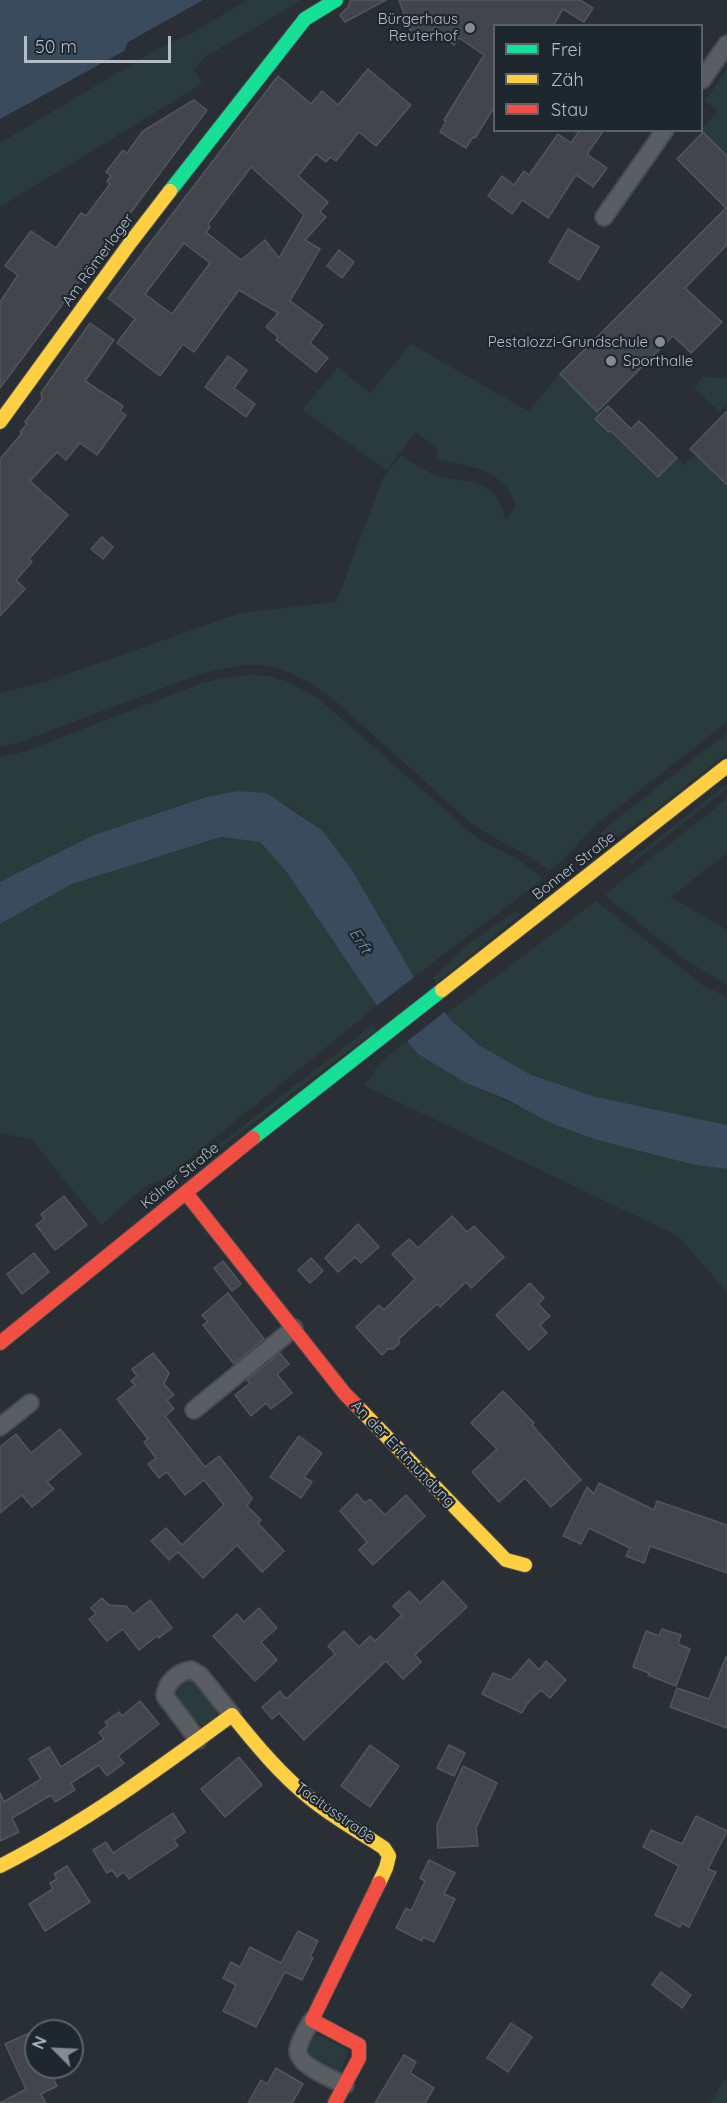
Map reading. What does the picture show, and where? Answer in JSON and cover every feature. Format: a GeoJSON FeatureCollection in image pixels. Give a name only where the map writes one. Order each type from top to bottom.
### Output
{"type":"FeatureCollection","features":[{"type":"Feature","properties":{"kind":"street","name":"Am Römerlager"},"geometry":{"type":"LineString","coordinates":[[0,422],[130,243],[305,19],[336,0]]}},
{"type":"Feature","properties":{"kind":"street"},"geometry":{"type":"LineString","coordinates":[[703,79],[727,44]]}},
{"type":"Feature","properties":{"kind":"street"},"geometry":{"type":"LineString","coordinates":[[604,217],[664,132]]}},
{"type":"Feature","properties":{"kind":"street","name":"Bonner Straße"},"geometry":{"type":"LineString","coordinates":[[383,1036],[727,766]]}},
{"type":"Feature","properties":{"kind":"street","name":"Kölner Straße"},"geometry":{"type":"LineString","coordinates":[[0,1343],[383,1036]]}},
{"type":"Feature","properties":{"kind":"street","name":"An der Erftmündung"},"geometry":{"type":"LineString","coordinates":[[186,1193],[345,1394],[506,1560],[525,1565]]}},
{"type":"Feature","properties":{"kind":"street"},"geometry":{"type":"LineString","coordinates":[[194,1410],[294,1328]]}},
{"type":"Feature","properties":{"kind":"street"},"geometry":{"type":"LineString","coordinates":[[0,1427],[30,1403]]}},
{"type":"Feature","properties":{"kind":"street","name":"Tacitusstraße"},"geometry":{"type":"LineString","coordinates":[[198,1740],[165,1696],[169,1682],[182,1672],[191,1670],[200,1675],[266,1757],[301,1791],[321,1807],[384,1848],[389,1856],[387,1868],[300,2043],[298,2052],[301,2061],[345,2085]]}},
{"type":"Feature","properties":{"kind":"street"},"geometry":{"type":"LineString","coordinates":[[0,1866],[27,1854],[120,1796],[232,1715]]}},
{"type":"Feature","properties":{"kind":"street"},"geometry":{"type":"LineString","coordinates":[[312,2020],[359,2045],[359,2058],[335,2103]]}},
{"type":"Feature","properties":{"kind":"shaded area"},"geometry":{"type":"Polygon","coordinates":[[[247,0],[302,0],[205,57],[194,70],[202,84],[0,207],[0,143],[159,48],[194,32],[247,0]]]}},
{"type":"Feature","properties":{"kind":"shaded area"},"geometry":{"type":"Polygon","coordinates":[[[727,70],[727,156],[703,132],[703,128],[718,111],[705,101],[727,70]]]}},
{"type":"Feature","properties":{"kind":"shaded area"},"geometry":{"type":"Polygon","coordinates":[[[411,344],[528,411],[560,374],[600,414],[596,419],[609,432],[622,420],[632,428],[621,440],[658,477],[677,458],[684,465],[696,455],[727,485],[727,722],[597,824],[560,863],[549,870],[472,824],[330,697],[303,679],[272,667],[245,665],[200,674],[18,743],[0,747],[0,693],[45,682],[240,613],[336,602],[383,478],[401,455],[433,474],[469,481],[490,490],[499,501],[506,520],[516,506],[502,483],[483,471],[435,458],[438,450],[416,432],[386,470],[302,410],[338,367],[370,393],[411,344]]]}},
{"type":"Feature","properties":{"kind":"shaded area"},"geometry":{"type":"Polygon","coordinates":[[[703,377],[727,378],[727,404],[719,412],[694,388],[703,377]]]}},
{"type":"Feature","properties":{"kind":"shaded area"},"geometry":{"type":"Polygon","coordinates":[[[268,676],[289,682],[319,699],[478,839],[517,859],[541,876],[542,880],[414,977],[352,870],[322,830],[291,808],[237,791],[206,797],[94,835],[0,882],[0,757],[26,751],[202,683],[228,677],[268,676]]]}},
{"type":"Feature","properties":{"kind":"shaded area"},"geometry":{"type":"Polygon","coordinates":[[[727,733],[727,753],[650,814],[602,847],[599,845],[601,834],[608,826],[727,733]]]}},
{"type":"Feature","properties":{"kind":"shaded area"},"geometry":{"type":"Polygon","coordinates":[[[727,784],[727,789],[631,864],[629,861],[727,784]]]}},
{"type":"Feature","properties":{"kind":"shaded area"},"geometry":{"type":"Polygon","coordinates":[[[727,799],[727,853],[671,897],[727,930],[727,985],[684,959],[606,895],[727,799]]]}},
{"type":"Feature","properties":{"kind":"shaded area"},"geometry":{"type":"Polygon","coordinates":[[[222,837],[260,842],[286,871],[377,1006],[164,1179],[148,1185],[101,1225],[32,1140],[0,1133],[0,924],[72,884],[222,837]]]}},
{"type":"Feature","properties":{"kind":"shaded area"},"geometry":{"type":"Polygon","coordinates":[[[596,901],[704,986],[727,997],[727,1125],[614,1102],[540,1078],[505,1061],[473,1040],[446,1014],[596,901]]]}},
{"type":"Feature","properties":{"kind":"shaded area"},"geometry":{"type":"Polygon","coordinates":[[[517,910],[520,915],[436,983],[433,978],[466,946],[517,910]]]}},
{"type":"Feature","properties":{"kind":"shaded area"},"geometry":{"type":"Polygon","coordinates":[[[373,1025],[376,1030],[219,1149],[217,1146],[373,1025]]]}},
{"type":"Feature","properties":{"kind":"shaded area"},"geometry":{"type":"Polygon","coordinates":[[[407,1041],[418,1054],[466,1083],[597,1140],[695,1165],[727,1169],[727,1292],[678,1236],[363,1085],[371,1078],[378,1064],[407,1041]]]}},
{"type":"Feature","properties":{"kind":"shaded area"},"geometry":{"type":"Polygon","coordinates":[[[191,1677],[198,1680],[218,1710],[215,1717],[204,1725],[189,1714],[177,1694],[178,1684],[191,1677]]]}},
{"type":"Feature","properties":{"kind":"shaded area"},"geometry":{"type":"Polygon","coordinates":[[[317,2035],[349,2050],[339,2075],[309,2058],[308,2046],[317,2035]]]}},
{"type":"Feature","properties":{"kind":"shaded area"},"geometry":{"type":"Polygon","coordinates":[[[727,2080],[727,2103],[710,2103],[723,2081],[727,2080]]]}},
{"type":"Feature","properties":{"kind":"water"},"geometry":{"type":"Polygon","coordinates":[[[0,0],[203,0],[128,42],[124,51],[0,119],[0,0]]]}},
{"type":"Feature","properties":{"kind":"water","name":"Erft"},"geometry":{"type":"Polygon","coordinates":[[[237,791],[266,793],[322,830],[352,870],[414,977],[452,1021],[479,1045],[531,1075],[596,1097],[727,1125],[727,1169],[695,1165],[597,1140],[551,1123],[506,1099],[466,1083],[418,1054],[377,1006],[286,871],[260,842],[221,837],[72,884],[0,924],[0,882],[94,835],[206,797],[237,791]]]}},
{"type":"Feature","properties":{"kind":"pier"},"geometry":{"type":"Polygon","coordinates":[[[417,975],[447,1010],[405,1043],[375,1007],[417,975]]]}},
{"type":"Feature","properties":{"kind":"building"},"geometry":{"type":"Polygon","coordinates":[[[353,0],[386,0],[345,22],[340,15],[353,0]]]}},
{"type":"Feature","properties":{"kind":"building"},"geometry":{"type":"Polygon","coordinates":[[[399,0],[580,0],[593,8],[584,22],[563,9],[554,24],[493,24],[493,109],[466,148],[440,132],[446,121],[444,120],[484,55],[459,38],[454,45],[432,30],[413,38],[399,0]]]}},
{"type":"Feature","properties":{"kind":"building"},"geometry":{"type":"Polygon","coordinates":[[[368,69],[411,105],[376,146],[359,132],[336,161],[330,157],[326,162],[316,154],[298,176],[328,202],[320,212],[326,217],[305,240],[320,249],[290,301],[323,325],[310,343],[328,358],[316,372],[276,340],[278,337],[266,327],[278,313],[239,290],[194,352],[183,344],[160,376],[117,343],[135,319],[108,298],[278,76],[311,104],[322,91],[338,105],[368,69]],[[251,167],[208,224],[210,227],[206,232],[241,260],[265,240],[279,258],[304,215],[251,167]],[[184,243],[145,294],[172,314],[210,263],[184,243]]]}},
{"type":"Feature","properties":{"kind":"building"},"geometry":{"type":"Polygon","coordinates":[[[194,100],[207,110],[0,388],[0,302],[18,275],[5,266],[31,231],[56,248],[81,213],[86,216],[110,184],[107,181],[111,176],[106,172],[123,150],[127,153],[143,131],[194,100]]]}},
{"type":"Feature","properties":{"kind":"building"},"geometry":{"type":"Polygon","coordinates":[[[579,132],[603,132],[587,154],[607,168],[593,187],[576,175],[548,218],[522,200],[512,214],[488,196],[502,176],[514,185],[524,171],[529,175],[558,134],[571,143],[579,132]]]}},
{"type":"Feature","properties":{"kind":"building"},"geometry":{"type":"Polygon","coordinates":[[[703,132],[727,156],[727,245],[685,288],[722,322],[691,353],[673,336],[597,412],[560,374],[726,208],[677,159],[703,132]]]}},
{"type":"Feature","properties":{"kind":"building"},"geometry":{"type":"Polygon","coordinates":[[[568,229],[599,247],[579,280],[549,262],[568,229]]]}},
{"type":"Feature","properties":{"kind":"building"},"geometry":{"type":"Polygon","coordinates":[[[339,250],[354,262],[342,278],[327,266],[339,250]]]}},
{"type":"Feature","properties":{"kind":"building"},"geometry":{"type":"Polygon","coordinates":[[[90,323],[114,340],[85,381],[123,406],[120,411],[126,415],[97,455],[80,443],[66,460],[57,452],[30,481],[68,515],[29,559],[32,562],[16,580],[25,589],[0,616],[0,459],[22,433],[20,432],[27,424],[25,422],[42,399],[41,393],[90,323]]]}},
{"type":"Feature","properties":{"kind":"building"},"geometry":{"type":"Polygon","coordinates":[[[228,356],[247,370],[234,388],[255,404],[246,417],[205,387],[228,356]]]}},
{"type":"Feature","properties":{"kind":"building"},"geometry":{"type":"Polygon","coordinates":[[[608,406],[631,429],[639,421],[677,458],[658,477],[611,431],[609,432],[595,419],[608,406]]]}},
{"type":"Feature","properties":{"kind":"building"},"geometry":{"type":"Polygon","coordinates":[[[727,411],[727,485],[690,449],[727,411]]]}},
{"type":"Feature","properties":{"kind":"building"},"geometry":{"type":"Polygon","coordinates":[[[102,537],[113,547],[103,559],[91,549],[102,537]]]}},
{"type":"Feature","properties":{"kind":"building"},"geometry":{"type":"Polygon","coordinates":[[[64,1196],[87,1225],[55,1250],[36,1225],[44,1219],[41,1214],[64,1196]]]}},
{"type":"Feature","properties":{"kind":"building"},"geometry":{"type":"Polygon","coordinates":[[[452,1216],[467,1232],[474,1226],[504,1257],[471,1288],[466,1282],[440,1307],[437,1304],[399,1339],[399,1344],[382,1355],[356,1327],[379,1305],[384,1310],[415,1279],[392,1254],[409,1239],[418,1248],[452,1216]]]}},
{"type":"Feature","properties":{"kind":"building"},"geometry":{"type":"Polygon","coordinates":[[[358,1224],[379,1247],[361,1263],[355,1257],[338,1272],[325,1258],[358,1224]]]}},
{"type":"Feature","properties":{"kind":"building"},"geometry":{"type":"Polygon","coordinates":[[[34,1253],[49,1272],[22,1294],[7,1274],[34,1253]]]}},
{"type":"Feature","properties":{"kind":"building"},"geometry":{"type":"Polygon","coordinates":[[[311,1258],[323,1271],[310,1283],[298,1270],[311,1258]]]}},
{"type":"Feature","properties":{"kind":"building"},"geometry":{"type":"Polygon","coordinates":[[[223,1261],[241,1284],[232,1291],[214,1268],[223,1261]]]}},
{"type":"Feature","properties":{"kind":"building"},"geometry":{"type":"Polygon","coordinates":[[[530,1283],[544,1298],[538,1304],[550,1316],[540,1325],[547,1333],[529,1350],[496,1315],[530,1283]]]}},
{"type":"Feature","properties":{"kind":"building"},"geometry":{"type":"Polygon","coordinates":[[[228,1293],[264,1339],[234,1364],[203,1325],[208,1322],[202,1315],[228,1293]]]}},
{"type":"Feature","properties":{"kind":"building"},"geometry":{"type":"Polygon","coordinates":[[[153,1353],[169,1373],[164,1384],[174,1395],[167,1400],[174,1409],[165,1416],[205,1467],[219,1456],[252,1498],[247,1506],[261,1520],[258,1523],[284,1551],[262,1572],[237,1545],[203,1578],[178,1552],[169,1560],[151,1541],[166,1528],[182,1545],[224,1505],[204,1480],[185,1495],[167,1472],[159,1478],[148,1464],[156,1458],[144,1442],[148,1439],[117,1399],[135,1385],[131,1381],[137,1376],[132,1369],[153,1353]]]}},
{"type":"Feature","properties":{"kind":"building"},"geometry":{"type":"Polygon","coordinates":[[[280,1353],[289,1364],[277,1374],[292,1393],[271,1409],[266,1403],[251,1416],[235,1395],[250,1383],[247,1380],[280,1353]]]}},
{"type":"Feature","properties":{"kind":"building"},"geometry":{"type":"Polygon","coordinates":[[[503,1391],[534,1423],[532,1425],[581,1480],[551,1507],[525,1478],[499,1502],[472,1472],[497,1449],[471,1423],[503,1391]]]}},
{"type":"Feature","properties":{"kind":"building"},"geometry":{"type":"Polygon","coordinates":[[[60,1429],[81,1454],[47,1482],[54,1489],[32,1507],[22,1495],[0,1513],[0,1447],[16,1434],[31,1453],[60,1429]]]}},
{"type":"Feature","properties":{"kind":"building"},"geometry":{"type":"Polygon","coordinates":[[[299,1436],[322,1453],[304,1477],[312,1482],[301,1498],[270,1477],[299,1436]]]}},
{"type":"Feature","properties":{"kind":"building"},"geometry":{"type":"Polygon","coordinates":[[[599,1483],[654,1510],[657,1501],[727,1525],[727,1573],[650,1546],[644,1563],[626,1556],[630,1548],[589,1528],[581,1544],[563,1536],[587,1487],[594,1494],[599,1483]]]}},
{"type":"Feature","properties":{"kind":"building"},"geometry":{"type":"Polygon","coordinates":[[[357,1494],[365,1503],[370,1499],[385,1515],[406,1495],[425,1516],[373,1565],[359,1550],[367,1542],[340,1511],[357,1494]]]}},
{"type":"Feature","properties":{"kind":"building"},"geometry":{"type":"Polygon","coordinates":[[[443,1581],[467,1607],[415,1655],[421,1662],[403,1679],[386,1661],[304,1740],[279,1713],[272,1719],[262,1707],[280,1691],[286,1699],[335,1654],[328,1646],[344,1631],[359,1647],[370,1636],[375,1641],[402,1615],[393,1606],[409,1591],[420,1603],[443,1581]]]}},
{"type":"Feature","properties":{"kind":"building"},"geometry":{"type":"Polygon","coordinates":[[[102,1598],[109,1605],[126,1606],[133,1614],[150,1600],[172,1628],[139,1650],[123,1629],[107,1641],[89,1619],[96,1614],[91,1608],[102,1598]]]}},
{"type":"Feature","properties":{"kind":"building"},"geometry":{"type":"Polygon","coordinates":[[[259,1608],[277,1628],[261,1642],[277,1660],[255,1681],[213,1636],[237,1614],[244,1622],[259,1608]]]}},
{"type":"Feature","properties":{"kind":"building"},"geometry":{"type":"Polygon","coordinates":[[[662,1629],[681,1635],[678,1644],[690,1649],[676,1686],[633,1667],[646,1631],[659,1636],[662,1629]]]}},
{"type":"Feature","properties":{"kind":"building"},"geometry":{"type":"Polygon","coordinates":[[[726,1657],[727,1728],[670,1707],[677,1688],[709,1699],[726,1657]]]}},
{"type":"Feature","properties":{"kind":"building"},"geometry":{"type":"Polygon","coordinates":[[[529,1659],[539,1670],[546,1661],[566,1680],[550,1698],[541,1690],[527,1704],[522,1713],[482,1694],[493,1673],[511,1680],[529,1659]]]}},
{"type":"Feature","properties":{"kind":"building"},"geometry":{"type":"Polygon","coordinates":[[[140,1701],[159,1724],[118,1756],[124,1763],[107,1776],[99,1765],[71,1783],[75,1790],[55,1802],[51,1795],[12,1818],[19,1832],[0,1841],[0,1793],[4,1802],[41,1779],[29,1759],[49,1747],[61,1767],[104,1739],[99,1732],[108,1725],[105,1722],[119,1712],[122,1716],[140,1701]]]}},
{"type":"Feature","properties":{"kind":"building"},"geometry":{"type":"Polygon","coordinates":[[[370,1745],[399,1766],[370,1807],[341,1786],[370,1745]]]}},
{"type":"Feature","properties":{"kind":"building"},"geometry":{"type":"Polygon","coordinates":[[[449,1745],[465,1753],[454,1776],[437,1768],[449,1745]]]}},
{"type":"Feature","properties":{"kind":"building"},"geometry":{"type":"Polygon","coordinates":[[[239,1757],[262,1785],[225,1817],[201,1789],[239,1757]]]}},
{"type":"Feature","properties":{"kind":"building"},"geometry":{"type":"Polygon","coordinates":[[[463,1766],[497,1783],[476,1828],[478,1846],[438,1848],[437,1825],[463,1766]]]}},
{"type":"Feature","properties":{"kind":"building"},"geometry":{"type":"Polygon","coordinates":[[[173,1813],[185,1832],[174,1840],[178,1846],[129,1879],[124,1872],[117,1877],[112,1870],[107,1873],[93,1850],[106,1842],[113,1853],[173,1813]]]}},
{"type":"Feature","properties":{"kind":"building"},"geometry":{"type":"Polygon","coordinates":[[[696,1816],[727,1831],[708,1869],[716,1872],[689,1927],[682,1923],[680,1927],[655,1915],[679,1866],[643,1847],[651,1830],[682,1844],[696,1816]]]}},
{"type":"Feature","properties":{"kind":"building"},"geometry":{"type":"Polygon","coordinates":[[[429,1860],[455,1873],[444,1894],[455,1899],[434,1942],[423,1937],[422,1941],[396,1928],[406,1908],[411,1911],[425,1881],[420,1878],[429,1860]]]}},
{"type":"Feature","properties":{"kind":"building"},"geometry":{"type":"Polygon","coordinates":[[[67,1866],[90,1902],[45,1931],[29,1904],[53,1889],[50,1883],[57,1879],[54,1874],[67,1866]]]}},
{"type":"Feature","properties":{"kind":"building"},"geometry":{"type":"Polygon","coordinates":[[[298,1931],[318,1941],[310,1957],[313,1958],[302,1980],[285,1972],[256,2027],[223,2011],[236,1985],[223,1978],[231,1962],[240,1967],[250,1947],[281,1963],[298,1931]]]}},
{"type":"Feature","properties":{"kind":"building"},"geometry":{"type":"Polygon","coordinates":[[[661,1972],[691,1995],[682,2008],[652,1985],[661,1972]]]}},
{"type":"Feature","properties":{"kind":"building"},"geometry":{"type":"Polygon","coordinates":[[[511,2023],[532,2037],[508,2072],[487,2058],[511,2023]]]}},
{"type":"Feature","properties":{"kind":"building"},"geometry":{"type":"Polygon","coordinates":[[[24,2035],[24,2079],[54,2079],[57,2086],[41,2094],[46,2103],[0,2103],[26,2089],[5,2044],[24,2035]]]}},
{"type":"Feature","properties":{"kind":"building"},"geometry":{"type":"Polygon","coordinates":[[[404,2055],[416,2062],[410,2073],[434,2088],[425,2103],[375,2103],[404,2055]]]}},
{"type":"Feature","properties":{"kind":"building"},"geometry":{"type":"Polygon","coordinates":[[[276,2068],[303,2084],[292,2103],[248,2103],[261,2080],[267,2084],[276,2068]]]}},
{"type":"Feature","properties":{"kind":"traffic: fast"},"geometry":{"type":"LineString","coordinates":[[170,191],[305,19],[336,0]]}},
{"type":"Feature","properties":{"kind":"traffic: fast"},"geometry":{"type":"LineString","coordinates":[[253,1138],[442,990]]}},
{"type":"Feature","properties":{"kind":"traffic: slow"},"geometry":{"type":"LineString","coordinates":[[0,422],[170,191]]}},
{"type":"Feature","properties":{"kind":"traffic: slow"},"geometry":{"type":"LineString","coordinates":[[442,990],[727,766]]}},
{"type":"Feature","properties":{"kind":"traffic: slow"},"geometry":{"type":"LineString","coordinates":[[358,1407],[506,1560],[525,1565]]}},
{"type":"Feature","properties":{"kind":"traffic: slow"},"geometry":{"type":"LineString","coordinates":[[0,1866],[90,1814],[148,1776],[232,1715],[269,1759],[300,1790],[384,1848],[389,1856],[379,1883]]}},
{"type":"Feature","properties":{"kind":"traffic: jam"},"geometry":{"type":"LineString","coordinates":[[0,1343],[253,1138]]}},
{"type":"Feature","properties":{"kind":"traffic: jam"},"geometry":{"type":"LineString","coordinates":[[186,1193],[345,1394],[358,1407]]}},
{"type":"Feature","properties":{"kind":"traffic: jam"},"geometry":{"type":"LineString","coordinates":[[335,2103],[359,2058],[359,2045],[312,2020],[379,1883]]}},
{"type":"Feature","properties":{"kind":"place","name":"Bürgerhaus Reuterhof"},"geometry":{"type":"Point","coordinates":[470,28]}},
{"type":"Feature","properties":{"kind":"place","name":"Pestalozzi-Grundschule"},"geometry":{"type":"Point","coordinates":[660,342]}},
{"type":"Feature","properties":{"kind":"place","name":"Sporthalle"},"geometry":{"type":"Point","coordinates":[611,361]}}]}
